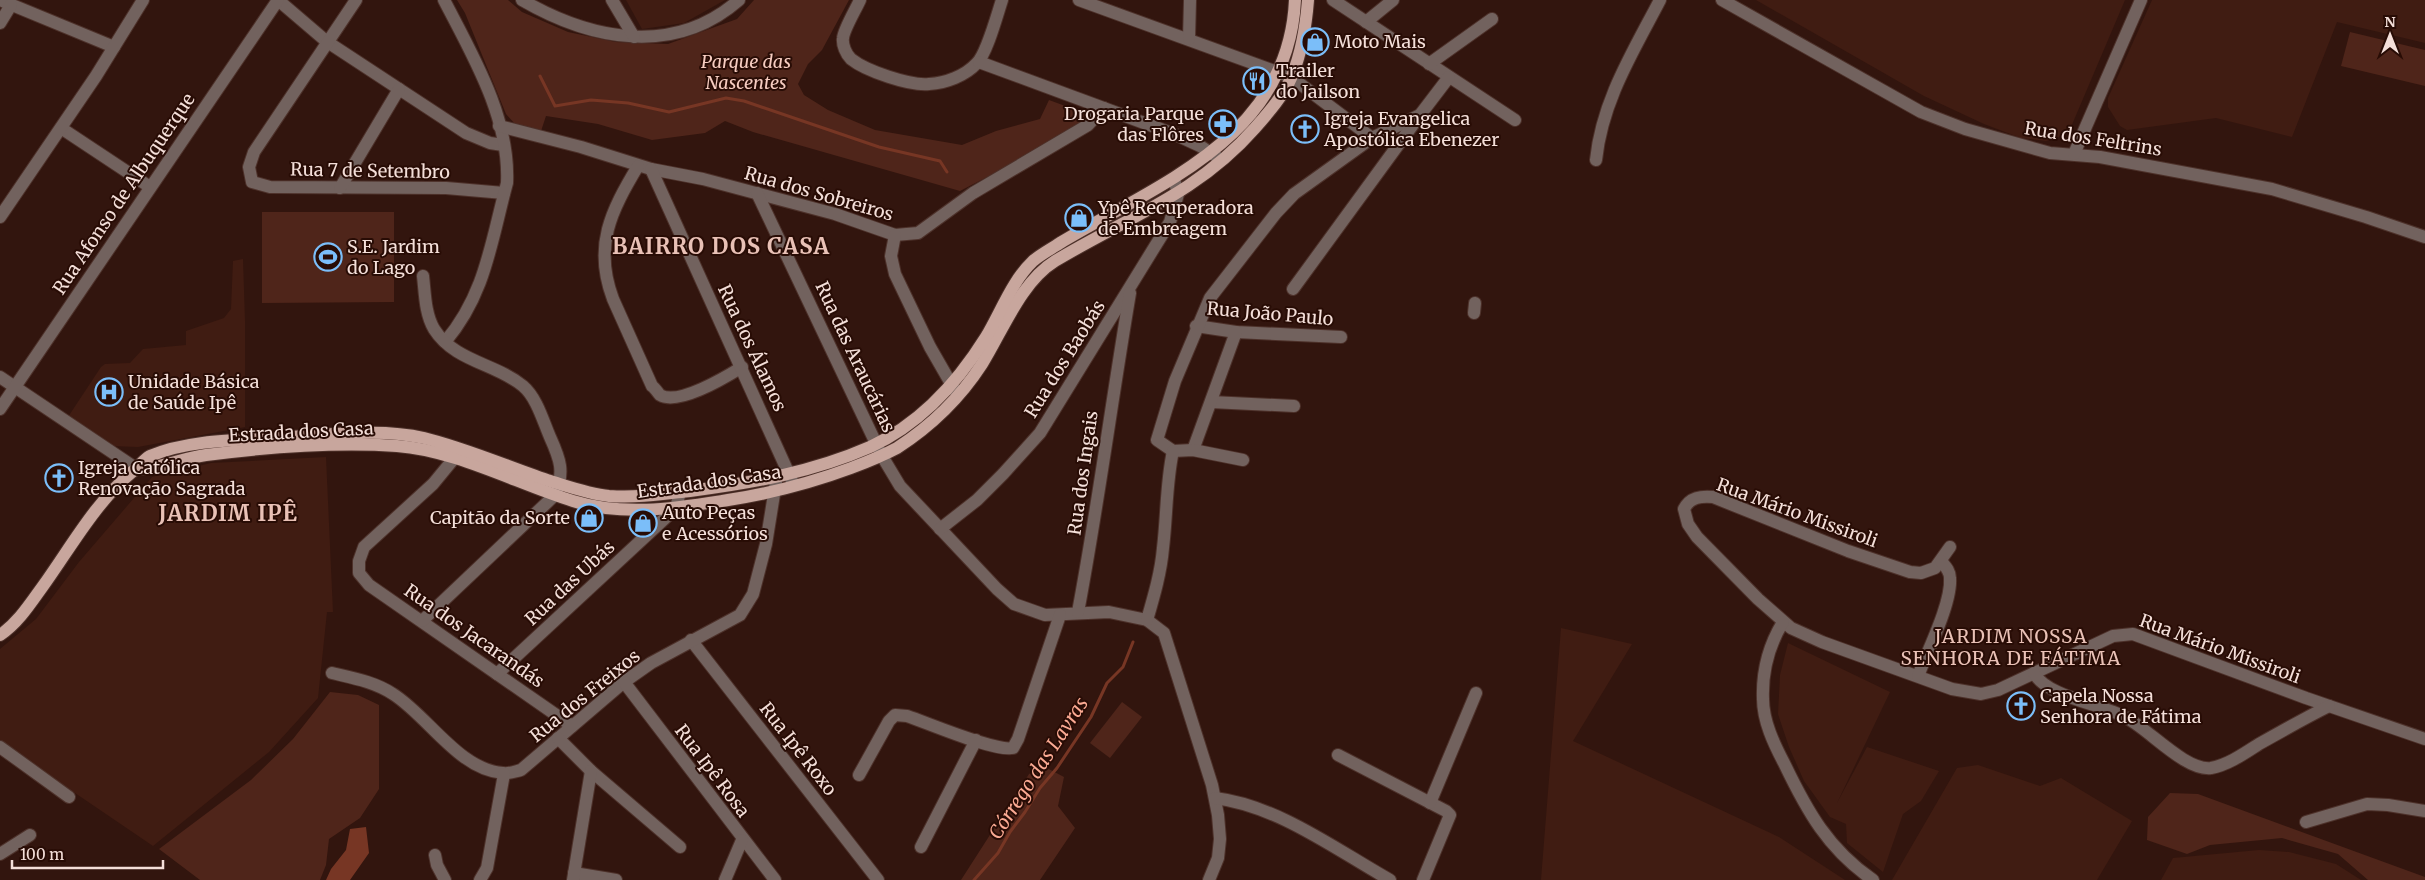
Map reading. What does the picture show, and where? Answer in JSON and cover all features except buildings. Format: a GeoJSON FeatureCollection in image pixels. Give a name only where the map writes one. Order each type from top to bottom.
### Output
{"type":"FeatureCollection","features":[{"type":"Feature","properties":{"kind":"main road","name":"Estrada dos Casa"},"geometry":{"type":"LineString","coordinates":[[0,634],[11,628],[30,605],[109,493],[137,469],[146,458],[183,447],[244,440],[367,440],[391,434],[422,438],[458,455],[558,490],[594,507],[645,511],[775,493],[795,488],[882,456],[930,424],[1024,282],[1033,261],[1174,180],[1213,152],[1243,123],[1278,73],[1292,36],[1295,0]]}},
{"type":"Feature","properties":{"kind":"main road","name":"Estrada dos Casa"},"geometry":{"type":"LineString","coordinates":[[1024,282],[1052,263],[1178,194],[1222,162],[1266,115],[1291,77],[1303,44],[1308,0]]}},
{"type":"Feature","properties":{"kind":"main road","name":"Estrada dos Casa"},"geometry":{"type":"LineString","coordinates":[[558,490],[609,496],[644,497],[791,474],[877,444],[921,416],[954,390]]}},
{"type":"Feature","properties":{"kind":"street"},"geometry":{"type":"LineString","coordinates":[[0,217],[61,128],[143,0]]}},
{"type":"Feature","properties":{"kind":"street"},"geometry":{"type":"LineString","coordinates":[[278,0],[326,41],[466,133],[490,144],[503,146]]}},
{"type":"Feature","properties":{"kind":"street","name":"Rua Afonso de Albuquerque"},"geometry":{"type":"LineString","coordinates":[[0,409],[278,0]]}},
{"type":"Feature","properties":{"kind":"street"},"geometry":{"type":"LineString","coordinates":[[326,41],[356,0]]}},
{"type":"Feature","properties":{"kind":"street"},"geometry":{"type":"LineString","coordinates":[[444,0],[475,60],[493,103],[500,126],[508,171],[481,284],[457,328],[445,342]]}},
{"type":"Feature","properties":{"kind":"street"},"geometry":{"type":"LineString","coordinates":[[522,0],[545,13],[571,24],[600,32],[653,38],[678,34],[708,22],[739,0]]}},
{"type":"Feature","properties":{"kind":"street"},"geometry":{"type":"LineString","coordinates":[[612,0],[634,37]]}},
{"type":"Feature","properties":{"kind":"street"},"geometry":{"type":"LineString","coordinates":[[860,0],[843,37],[846,54],[851,59],[887,76],[918,84],[929,84],[955,78],[979,62],[1002,0]]}},
{"type":"Feature","properties":{"kind":"street"},"geometry":{"type":"LineString","coordinates":[[1079,0],[1094,3],[1291,77],[1372,138]]}},
{"type":"Feature","properties":{"kind":"street"},"geometry":{"type":"LineString","coordinates":[[1189,39],[1190,0]]}},
{"type":"Feature","properties":{"kind":"street"},"geometry":{"type":"LineString","coordinates":[[1334,0],[1515,120]]}},
{"type":"Feature","properties":{"kind":"street"},"geometry":{"type":"LineString","coordinates":[[1366,22],[1392,0]]}},
{"type":"Feature","properties":{"kind":"street"},"geometry":{"type":"LineString","coordinates":[[1596,160],[1599,133],[1614,88],[1660,0]]}},
{"type":"Feature","properties":{"kind":"street","name":"Rua dos Feltrins"},"geometry":{"type":"LineString","coordinates":[[1722,0],[1920,112],[1965,129],[2021,147],[2050,153],[2074,154],[2170,169],[2272,189],[2366,216],[2425,237]]}},
{"type":"Feature","properties":{"kind":"street"},"geometry":{"type":"LineString","coordinates":[[2074,154],[2141,0]]}},
{"type":"Feature","properties":{"kind":"street"},"geometry":{"type":"LineString","coordinates":[[0,22],[6,3],[114,47]]}},
{"type":"Feature","properties":{"kind":"street"},"geometry":{"type":"LineString","coordinates":[[1430,64],[1492,18]]}},
{"type":"Feature","properties":{"kind":"street","name":"Rua 7 de Setembro"},"geometry":{"type":"LineString","coordinates":[[326,41],[261,139],[250,159],[249,167],[252,182],[258,185],[340,188],[446,188],[504,193]]}},
{"type":"Feature","properties":{"kind":"street"},"geometry":{"type":"LineString","coordinates":[[979,62],[1174,134],[1213,152],[1222,162]]}},
{"type":"Feature","properties":{"kind":"street"},"geometry":{"type":"LineString","coordinates":[[1293,289],[1449,77]]}},
{"type":"Feature","properties":{"kind":"street"},"geometry":{"type":"LineString","coordinates":[[340,188],[399,89]]}},
{"type":"Feature","properties":{"kind":"street","name":"Rua dos Sobreiros"},"geometry":{"type":"LineString","coordinates":[[500,126],[582,147],[638,166],[757,193],[863,222],[895,234],[918,233],[973,193],[1088,125],[1104,108]]}},
{"type":"Feature","properties":{"kind":"street"},"geometry":{"type":"LineString","coordinates":[[1243,460],[1193,450],[1173,451],[1157,442],[1157,437],[1196,326],[1217,287],[1288,200],[1372,138],[1420,115]]}},
{"type":"Feature","properties":{"kind":"street"},"geometry":{"type":"LineString","coordinates":[[61,128],[150,187]]}},
{"type":"Feature","properties":{"kind":"street"},"geometry":{"type":"LineString","coordinates":[[624,161],[621,192],[606,239],[604,255],[608,285],[652,386],[660,395],[671,398],[684,396],[742,368]]}},
{"type":"Feature","properties":{"kind":"street"},"geometry":{"type":"LineString","coordinates":[[621,192],[638,166]]}},
{"type":"Feature","properties":{"kind":"street","name":"Rua dos Álamos"},"geometry":{"type":"LineString","coordinates":[[651,169],[791,474],[795,488]]}},
{"type":"Feature","properties":{"kind":"street"},"geometry":{"type":"LineString","coordinates":[[1174,180],[1178,194]]}},
{"type":"Feature","properties":{"kind":"street","name":"Rua das Araucárias"},"geometry":{"type":"LineString","coordinates":[[757,193],[882,456],[900,486],[997,589],[1014,604],[1032,612],[1060,615],[1078,612],[1109,612],[1147,620]]}},
{"type":"Feature","properties":{"kind":"street","name":"Rua dos Baobás"},"geometry":{"type":"LineString","coordinates":[[940,529],[976,500],[1003,474],[1040,432],[1131,288],[1170,222],[1178,194]]}},
{"type":"Feature","properties":{"kind":"street"},"geometry":{"type":"LineString","coordinates":[[895,234],[891,256],[895,274],[954,390]]}},
{"type":"Feature","properties":{"kind":"street"},"geometry":{"type":"LineString","coordinates":[[422,621],[558,490],[562,470],[540,412],[524,387],[456,351],[445,342],[434,328],[429,314],[423,276]]}},
{"type":"Feature","properties":{"kind":"street","name":"Rua dos Ingais"},"geometry":{"type":"LineString","coordinates":[[1078,612],[1092,538],[1131,288]]}},
{"type":"Feature","properties":{"kind":"street","name":"Rua João Paulo"},"geometry":{"type":"LineString","coordinates":[[1196,326],[1236,332],[1341,337]]}},
{"type":"Feature","properties":{"kind":"street"},"geometry":{"type":"LineString","coordinates":[[1104,330],[1122,338]]}},
{"type":"Feature","properties":{"kind":"street"},"geometry":{"type":"LineString","coordinates":[[1193,450],[1236,332]]}},
{"type":"Feature","properties":{"kind":"street"},"geometry":{"type":"LineString","coordinates":[[0,377],[137,469]]}},
{"type":"Feature","properties":{"kind":"street"},"geometry":{"type":"LineString","coordinates":[[1211,402],[1294,406]]}},
{"type":"Feature","properties":{"kind":"street"},"geometry":{"type":"LineString","coordinates":[[1173,451],[1167,483],[1163,549],[1158,582],[1147,620],[1164,633],[1169,643],[1186,706],[1215,798],[1220,839],[1218,858],[1209,880]]}},
{"type":"Feature","properties":{"kind":"street","name":"Rua dos Jacarandás"},"geometry":{"type":"LineString","coordinates":[[458,455],[433,484],[364,547],[358,561],[358,573],[369,585],[572,726]]}},
{"type":"Feature","properties":{"kind":"street"},"geometry":{"type":"LineString","coordinates":[[775,493],[776,477]]}},
{"type":"Feature","properties":{"kind":"street"},"geometry":{"type":"LineString","coordinates":[[676,508],[680,492]]}},
{"type":"Feature","properties":{"kind":"street","name":"Rua dos Freixos"},"geometry":{"type":"LineString","coordinates":[[504,774],[521,770],[624,682],[691,640],[740,614],[753,594],[775,493]]}},
{"type":"Feature","properties":{"kind":"street","name":"Rua Mário Missiroli"},"geometry":{"type":"LineString","coordinates":[[1941,561],[1925,572],[1910,572],[1848,551],[1718,498],[1701,496],[1690,500],[1685,506],[1684,513],[1692,531],[1782,622],[1802,634],[1952,689],[1981,694],[1998,690],[2113,636],[2133,634],[2306,698],[2425,739]]}},
{"type":"Feature","properties":{"kind":"street","name":"Rua das Ubás"},"geometry":{"type":"LineString","coordinates":[[497,674],[676,508]]}},
{"type":"Feature","properties":{"kind":"street"},"geometry":{"type":"LineString","coordinates":[[1918,676],[1942,614],[1950,584],[1949,572],[1941,561],[1950,547]]}},
{"type":"Feature","properties":{"kind":"street"},"geometry":{"type":"LineString","coordinates":[[859,775],[888,721],[894,716],[907,716],[1007,749],[1015,745],[1060,615]]}},
{"type":"Feature","properties":{"kind":"street"},"geometry":{"type":"LineString","coordinates":[[1782,622],[1772,642],[1763,680],[1763,700],[1768,725],[1779,754],[1811,817],[1839,850],[1873,880]]}},
{"type":"Feature","properties":{"kind":"street","name":"Rua Ipê Roxo"},"geometry":{"type":"LineString","coordinates":[[691,640],[878,880]]}},
{"type":"Feature","properties":{"kind":"street"},"geometry":{"type":"LineString","coordinates":[[332,673],[375,684],[394,694],[428,722],[442,740],[463,756],[488,770],[504,774],[487,868],[481,879]]}},
{"type":"Feature","properties":{"kind":"street"},"geometry":{"type":"LineString","coordinates":[[2034,673],[2047,687],[2117,713],[2135,722],[2184,759],[2202,768],[2214,767],[2234,759],[2297,722],[2329,706]]}},
{"type":"Feature","properties":{"kind":"street","name":"Rua Ipê Rosa"},"geometry":{"type":"LineString","coordinates":[[624,682],[742,840],[775,880]]}},
{"type":"Feature","properties":{"kind":"street"},"geometry":{"type":"LineString","coordinates":[[1430,803],[1476,693]]}},
{"type":"Feature","properties":{"kind":"street"},"geometry":{"type":"LineString","coordinates":[[2297,722],[2306,698]]}},
{"type":"Feature","properties":{"kind":"street"},"geometry":{"type":"LineString","coordinates":[[558,738],[591,771],[680,847]]}},
{"type":"Feature","properties":{"kind":"street"},"geometry":{"type":"LineString","coordinates":[[921,847],[976,740]]}},
{"type":"Feature","properties":{"kind":"street"},"geometry":{"type":"LineString","coordinates":[[3,753],[69,797]]}},
{"type":"Feature","properties":{"kind":"street"},"geometry":{"type":"LineString","coordinates":[[1338,755],[1448,813],[1450,819],[1423,880]]}},
{"type":"Feature","properties":{"kind":"street"},"geometry":{"type":"LineString","coordinates":[[591,771],[573,877],[616,880]]}},
{"type":"Feature","properties":{"kind":"street"},"geometry":{"type":"LineString","coordinates":[[1215,798],[1234,800],[1268,810],[1390,880]]}},
{"type":"Feature","properties":{"kind":"street"},"geometry":{"type":"LineString","coordinates":[[2306,822],[2367,804],[2388,804],[2425,811]]}},
{"type":"Feature","properties":{"kind":"street"},"geometry":{"type":"LineString","coordinates":[[0,854],[30,834]]}},
{"type":"Feature","properties":{"kind":"street"},"geometry":{"type":"LineString","coordinates":[[725,880],[742,840]]}},
{"type":"Feature","properties":{"kind":"street"},"geometry":{"type":"LineString","coordinates":[[435,855],[436,865],[445,880]]}},
{"type":"Feature","properties":{"kind":"shaded area"},"geometry":{"type":"Polygon","coordinates":[[[626,0],[725,0],[684,23],[642,29],[626,0]]]}},
{"type":"Feature","properties":{"kind":"shaded area"},"geometry":{"type":"Polygon","coordinates":[[[1756,0],[2125,0],[2071,127],[2059,137],[2046,141],[2021,138],[1984,124],[1924,96],[1756,0]]]}},
{"type":"Feature","properties":{"kind":"shaded area"},"geometry":{"type":"Polygon","coordinates":[[[2152,0],[2425,0],[2425,43],[2337,22],[2292,137],[2216,118],[2127,130],[2120,126],[2108,107],[2108,98],[2152,0]]]}},
{"type":"Feature","properties":{"kind":"shaded area"},"geometry":{"type":"Polygon","coordinates":[[[243,259],[245,427],[138,447],[113,446],[68,417],[101,367],[105,364],[130,363],[143,349],[186,345],[186,331],[224,318],[231,309],[233,261],[243,259]]]}},
{"type":"Feature","properties":{"kind":"shaded area"},"geometry":{"type":"Polygon","coordinates":[[[326,457],[333,612],[327,612],[318,698],[269,752],[153,846],[0,742],[0,649],[36,619],[79,562],[152,477],[211,463],[326,457]]]}},
{"type":"Feature","properties":{"kind":"shaded area"},"geometry":{"type":"Polygon","coordinates":[[[1561,628],[1632,644],[1573,741],[1779,837],[1845,880],[1541,880],[1561,628]]]}},
{"type":"Feature","properties":{"kind":"shaded area"},"geometry":{"type":"Polygon","coordinates":[[[1788,643],[1890,692],[1837,803],[1867,747],[1939,771],[1921,801],[1903,814],[1883,872],[1847,843],[1846,824],[1830,817],[1804,781],[1789,747],[1778,714],[1780,675],[1788,643]]]}},
{"type":"Feature","properties":{"kind":"shaded area"},"geometry":{"type":"Polygon","coordinates":[[[1978,765],[2040,786],[2061,778],[2132,821],[2097,880],[1892,880],[1957,768],[1978,765]]]}},
{"type":"Feature","properties":{"kind":"shaded area"},"geometry":{"type":"Polygon","coordinates":[[[366,827],[369,853],[350,880],[326,880],[331,869],[346,850],[350,829],[366,827]]]}},
{"type":"Feature","properties":{"kind":"shaded area"},"geometry":{"type":"Polygon","coordinates":[[[2259,850],[2289,852],[2336,864],[2361,880],[2161,880],[2173,858],[2259,850]]]}},
{"type":"Feature","properties":{"kind":"green space","name":"Parque das Nascentes"},"geometry":{"type":"Polygon","coordinates":[[[457,0],[508,0],[522,12],[568,32],[616,42],[668,44],[737,19],[754,0],[849,0],[822,50],[808,64],[798,84],[804,95],[828,110],[875,130],[962,145],[996,131],[1040,119],[1049,100],[1087,114],[1084,121],[1016,162],[960,191],[753,132],[725,121],[705,133],[652,140],[598,124],[546,116],[541,131],[515,124],[506,114],[465,13],[457,0]]]}},
{"type":"Feature","properties":{"kind":"green space"},"geometry":{"type":"Polygon","coordinates":[[[2350,32],[2425,50],[2425,86],[2341,66],[2350,32]]]}},
{"type":"Feature","properties":{"kind":"green space","name":"S.E. Jardim do Lago"},"geometry":{"type":"Polygon","coordinates":[[[262,212],[394,212],[394,302],[262,303],[262,212]]]}},
{"type":"Feature","properties":{"kind":"green space"},"geometry":{"type":"Polygon","coordinates":[[[330,692],[358,695],[379,705],[379,789],[360,818],[329,839],[326,865],[320,880],[200,880],[159,849],[251,780],[293,739],[330,692]]]}},
{"type":"Feature","properties":{"kind":"green space"},"geometry":{"type":"Polygon","coordinates":[[[1122,702],[1142,717],[1110,758],[1090,743],[1122,702]]]}},
{"type":"Feature","properties":{"kind":"green space"},"geometry":{"type":"Polygon","coordinates":[[[1043,766],[1064,777],[1058,806],[1075,828],[1040,880],[961,880],[1029,774],[1043,766]]]}},
{"type":"Feature","properties":{"kind":"green space"},"geometry":{"type":"Polygon","coordinates":[[[2170,793],[2198,794],[2425,877],[2425,880],[2368,880],[2338,854],[2282,838],[2210,845],[2187,854],[2147,840],[2148,817],[2170,793]]]}},
{"type":"Feature","properties":{"kind":"waterway"},"geometry":{"type":"LineString","coordinates":[[540,76],[555,106],[591,100],[628,103],[669,112],[726,98],[744,101],[879,147],[940,161],[947,172]]}},
{"type":"Feature","properties":{"kind":"waterway","name":"Córrego das Lavras"},"geometry":{"type":"LineString","coordinates":[[974,880],[998,853],[1040,788],[1057,768],[1091,717],[1107,683],[1123,667],[1133,642]]}},
{"type":"Feature","properties":{"kind":"place","name":"Moto Mais"},"geometry":{"type":"Point","coordinates":[1315,42]}},
{"type":"Feature","properties":{"kind":"place","name":"Trailer do Jailson"},"geometry":{"type":"Point","coordinates":[1257,81]}},
{"type":"Feature","properties":{"kind":"place","name":"Drogaria Parque das Flôres"},"geometry":{"type":"Point","coordinates":[1223,124]}},
{"type":"Feature","properties":{"kind":"place","name":"Igreja Evangelica Apostólica Ebenezer"},"geometry":{"type":"Point","coordinates":[1305,129]}},
{"type":"Feature","properties":{"kind":"place","name":"Ypê Recuperadora de Embreagem"},"geometry":{"type":"Point","coordinates":[1079,218]}},
{"type":"Feature","properties":{"kind":"place","name":"S.E. Jardim do Lago"},"geometry":{"type":"Point","coordinates":[328,257]}},
{"type":"Feature","properties":{"kind":"place","name":"Unidade Básica de Saúde Ipê"},"geometry":{"type":"Point","coordinates":[109,392]}},
{"type":"Feature","properties":{"kind":"place","name":"Igreja Católica Renovação Sagrada"},"geometry":{"type":"Point","coordinates":[59,478]}},
{"type":"Feature","properties":{"kind":"place","name":"Capitão da Sorte"},"geometry":{"type":"Point","coordinates":[589,518]}},
{"type":"Feature","properties":{"kind":"place","name":"Auto Peças e Acessórios"},"geometry":{"type":"Point","coordinates":[643,523]}},
{"type":"Feature","properties":{"kind":"place","name":"Capela Nossa Senhora de Fátima"},"geometry":{"type":"Point","coordinates":[2021,706]}},
{"type":"Feature","properties":{"kind":"district","name":"BAIRRO DOS CASA"},"geometry":{"type":"Point","coordinates":[721,246]}},
{"type":"Feature","properties":{"kind":"district","name":"JARDIM IPÊ"},"geometry":{"type":"Point","coordinates":[228,513]}},
{"type":"Feature","properties":{"kind":"district","name":"JARDIM NOSSA SENHORA DE FÁTIMA"},"geometry":{"type":"Point","coordinates":[2011,647]}}]}
